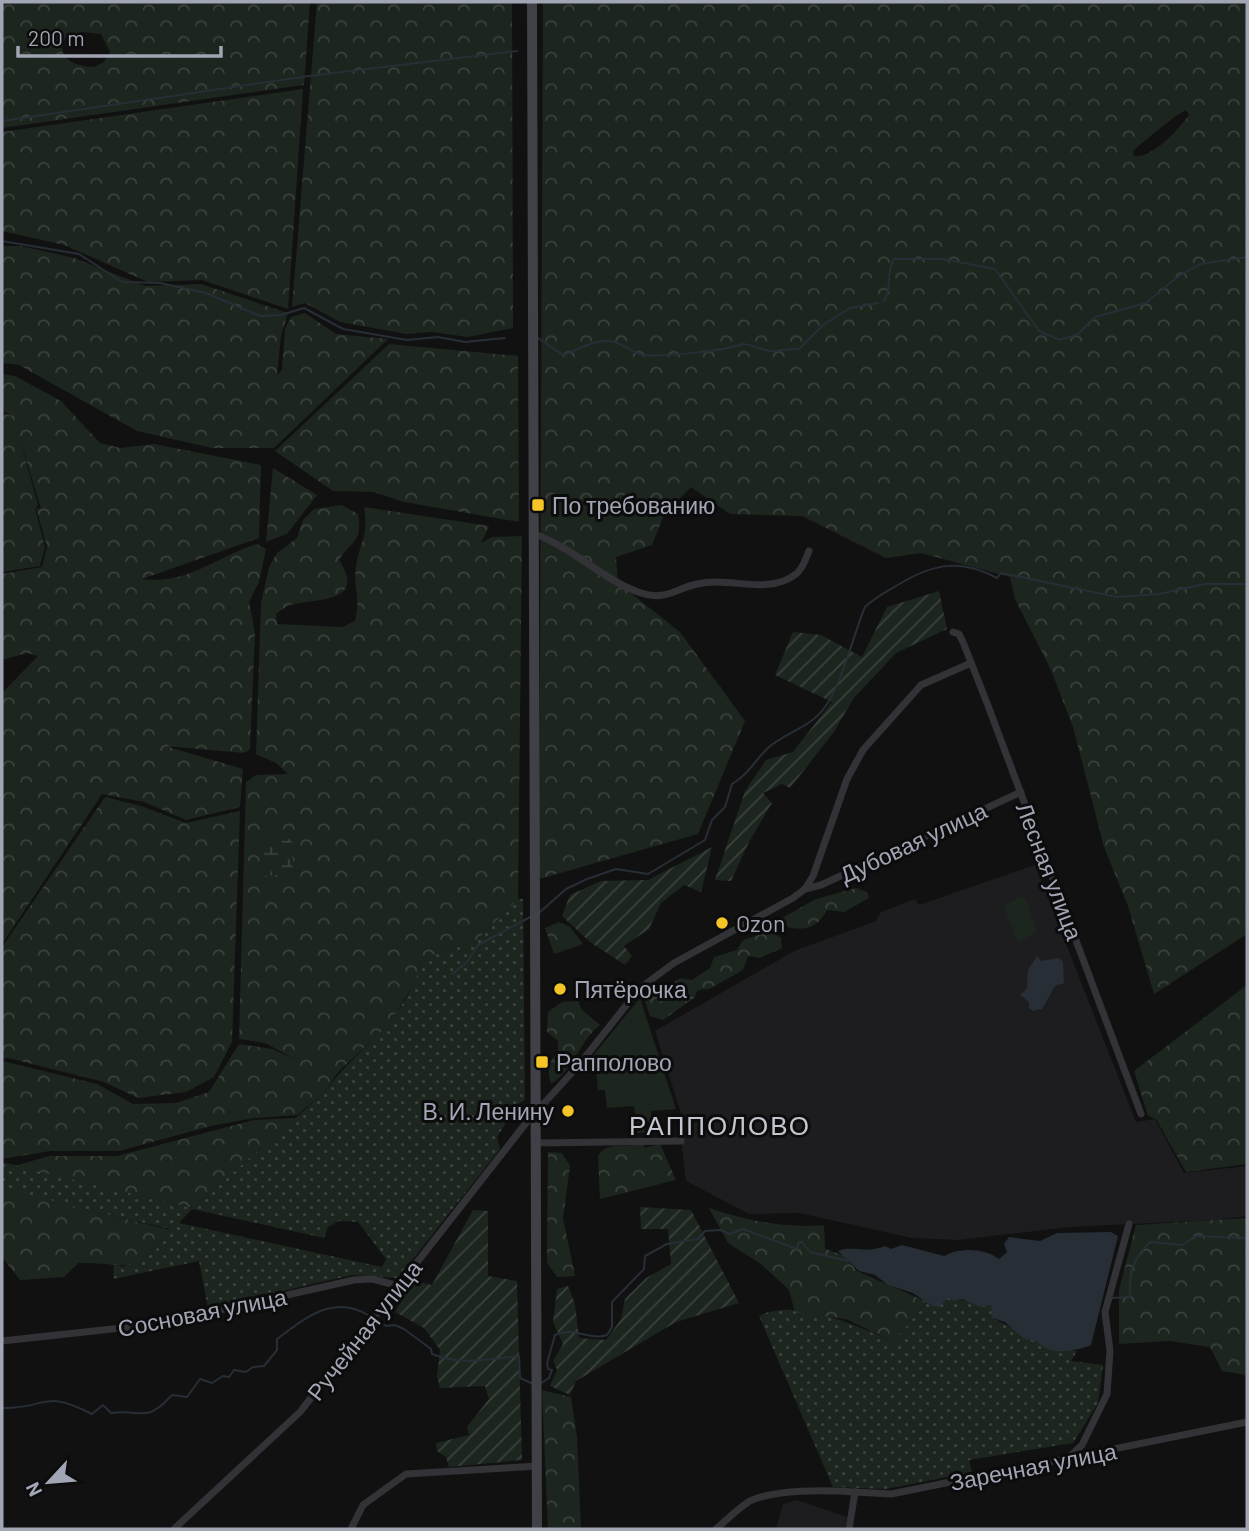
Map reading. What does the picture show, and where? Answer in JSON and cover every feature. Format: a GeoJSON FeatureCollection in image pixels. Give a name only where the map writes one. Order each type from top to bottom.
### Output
{"type":"FeatureCollection","features":[{"type":"Feature","properties":{"kind":"main road"},"geometry":{"type":"LineString","coordinates":[[532,2],[537,1529]]}},
{"type":"Feature","properties":{"kind":"street"},"geometry":{"type":"LineString","coordinates":[[534,534],[555,541],[628,588],[657,597],[666,597],[706,583],[726,580],[760,585],[780,581],[797,574],[809,551]]}},
{"type":"Feature","properties":{"kind":"street","name":"Лесная улица"},"geometry":{"type":"LineString","coordinates":[[954,632],[959,634],[971,663],[1141,1114]]}},
{"type":"Feature","properties":{"kind":"street"},"geometry":{"type":"LineString","coordinates":[[805,889],[813,876],[847,779],[863,750],[921,685],[971,663]]}},
{"type":"Feature","properties":{"kind":"street","name":"Дубовая улица"},"geometry":{"type":"LineString","coordinates":[[536,1113],[578,1066],[640,988],[674,963],[775,909],[805,889],[821,885],[1021,792]]}},
{"type":"Feature","properties":{"kind":"street","name":"Ручейная улица"},"geometry":{"type":"LineString","coordinates":[[174,1529],[300,1412],[536,1113]]}},
{"type":"Feature","properties":{"kind":"street"},"geometry":{"type":"LineString","coordinates":[[535,1143],[681,1141]]}},
{"type":"Feature","properties":{"kind":"street"},"geometry":{"type":"LineString","coordinates":[[1066,1458],[1082,1445],[1107,1394],[1110,1351],[1105,1312],[1129,1224]]}},
{"type":"Feature","properties":{"kind":"street","name":"Сосновая улица"},"geometry":{"type":"LineString","coordinates":[[2,1340],[158,1324],[354,1280],[372,1279],[399,1286]]}},
{"type":"Feature","properties":{"kind":"street","name":"Заречная улица"},"geometry":{"type":"LineString","coordinates":[[716,1529],[747,1503],[758,1498],[815,1491],[891,1494],[1247,1422]]}},
{"type":"Feature","properties":{"kind":"street"},"geometry":{"type":"LineString","coordinates":[[351,1529],[363,1505],[407,1474],[538,1466]]}},
{"type":"Feature","properties":{"kind":"street"},"geometry":{"type":"LineString","coordinates":[[849,1529],[855,1492]]}},
{"type":"Feature","properties":{"kind":"shaded area"},"geometry":{"type":"Polygon","coordinates":[[[1035,865],[1136,1122],[1155,1119],[1184,1173],[1247,1166],[1247,1216],[1070,1227],[958,1240],[912,1238],[799,1213],[749,1214],[686,1181],[681,1140],[684,1123],[655,1031],[794,951],[876,921],[881,912],[915,899],[919,905],[1035,865]]]}},
{"type":"Feature","properties":{"kind":"shaded area"},"geometry":{"type":"Polygon","coordinates":[[[1037,956],[1041,961],[1059,958],[1063,962],[1064,983],[1055,986],[1042,1009],[1033,1011],[1029,1008],[1029,1002],[1020,995],[1027,989],[1028,970],[1037,956]]]}},
{"type":"Feature","properties":{"kind":"shaded area"},"geometry":{"type":"Polygon","coordinates":[[[1111,1232],[1118,1236],[1091,1345],[1068,1351],[1055,1351],[1035,1341],[1024,1339],[1005,1322],[992,1318],[991,1305],[980,1307],[962,1299],[954,1301],[948,1298],[939,1307],[932,1306],[913,1293],[888,1285],[875,1275],[859,1271],[838,1251],[885,1246],[891,1249],[902,1245],[944,1256],[957,1251],[980,1251],[999,1259],[1007,1252],[1004,1244],[1009,1237],[1040,1241],[1057,1233],[1111,1232]]]}},
{"type":"Feature","properties":{"kind":"shaded area"},"geometry":{"type":"Polygon","coordinates":[[[797,1500],[847,1517],[845,1529],[776,1529],[783,1504],[797,1500]]]}},
{"type":"Feature","properties":{"kind":"green space"},"geometry":{"type":"Polygon","coordinates":[[[2,2],[310,2],[304,85],[2,128],[2,2]],[[82,32],[68,35],[61,43],[64,55],[82,66],[94,67],[104,62],[110,52],[101,34],[82,32]]]}},
{"type":"Feature","properties":{"kind":"green space"},"geometry":{"type":"Polygon","coordinates":[[[317,2],[512,2],[513,328],[468,337],[432,332],[406,334],[340,322],[305,303],[292,307],[317,2]]]}},
{"type":"Feature","properties":{"kind":"green space"},"geometry":{"type":"Polygon","coordinates":[[[543,2],[1247,2],[1247,934],[1154,994],[1128,906],[1104,847],[1073,727],[1051,670],[1015,599],[1010,577],[921,553],[886,558],[802,516],[730,514],[691,487],[664,515],[652,545],[616,557],[618,583],[680,632],[745,721],[698,834],[539,879],[543,2]],[[1186,110],[1167,123],[1133,151],[1134,156],[1141,156],[1157,148],[1189,115],[1186,110]]]}},
{"type":"Feature","properties":{"kind":"green space"},"geometry":{"type":"Polygon","coordinates":[[[303,89],[288,309],[202,280],[148,282],[64,245],[2,231],[2,132],[303,89]]]}},
{"type":"Feature","properties":{"kind":"green space"},"geometry":{"type":"Polygon","coordinates":[[[2,246],[21,246],[74,258],[145,286],[201,284],[288,313],[281,336],[277,375],[282,370],[285,329],[291,317],[305,313],[336,334],[388,339],[274,448],[212,448],[137,431],[19,365],[2,363],[2,246]]]}},
{"type":"Feature","properties":{"kind":"green space"},"geometry":{"type":"Polygon","coordinates":[[[389,344],[518,356],[519,522],[404,502],[374,492],[333,491],[275,451],[389,344]]]}},
{"type":"Feature","properties":{"kind":"green space"},"geometry":{"type":"Polygon","coordinates":[[[2,374],[15,376],[61,401],[100,443],[120,448],[154,444],[261,465],[259,538],[142,579],[158,580],[187,574],[257,544],[266,549],[259,582],[249,602],[255,633],[250,749],[244,753],[165,746],[243,769],[240,807],[186,820],[144,802],[102,794],[2,944],[2,693],[38,656],[27,653],[2,660],[2,574],[42,567],[47,547],[36,508],[41,509],[19,436],[38,505],[35,508],[45,547],[40,566],[2,572],[2,413],[14,416],[2,411],[2,374]]]}},
{"type":"Feature","properties":{"kind":"green space"},"geometry":{"type":"Polygon","coordinates":[[[273,468],[317,495],[287,534],[266,542],[273,468]]]}},
{"type":"Feature","properties":{"kind":"green space"},"geometry":{"type":"Polygon","coordinates":[[[342,505],[358,514],[359,523],[358,536],[339,560],[347,585],[334,597],[286,607],[276,614],[277,624],[343,627],[355,621],[355,574],[365,532],[364,507],[489,526],[481,543],[492,537],[522,536],[518,899],[475,942],[450,948],[420,961],[416,981],[388,1025],[338,1072],[323,1094],[297,1115],[254,1118],[211,1126],[119,1151],[50,1151],[2,1159],[2,1061],[97,1084],[133,1104],[176,1103],[209,1092],[239,1044],[272,1049],[295,1059],[265,1043],[239,1039],[246,782],[256,775],[288,774],[276,763],[256,754],[261,603],[269,567],[277,553],[297,538],[303,520],[314,509],[342,505]]]}},
{"type":"Feature","properties":{"kind":"green space"},"geometry":{"type":"Polygon","coordinates":[[[939,591],[947,629],[896,653],[853,699],[834,732],[790,788],[782,784],[763,793],[772,803],[749,842],[731,881],[715,880],[745,791],[766,760],[793,752],[832,702],[775,675],[793,632],[821,635],[862,657],[887,607],[939,591]]]}},
{"type":"Feature","properties":{"kind":"green space"},"geometry":{"type":"Polygon","coordinates":[[[105,797],[141,806],[186,823],[240,811],[232,1042],[214,1077],[186,1092],[138,1098],[104,1082],[8,1058],[2,1059],[2,947],[105,797]]]}},
{"type":"Feature","properties":{"kind":"green space"},"geometry":{"type":"Polygon","coordinates":[[[264,838],[292,839],[293,874],[263,876],[264,838]]]}},
{"type":"Feature","properties":{"kind":"green space"},"geometry":{"type":"Polygon","coordinates":[[[712,847],[701,892],[684,885],[661,903],[649,929],[624,946],[632,956],[625,965],[590,942],[562,916],[570,895],[601,881],[648,880],[712,847]]]}},
{"type":"Feature","properties":{"kind":"green space"},"geometry":{"type":"Polygon","coordinates":[[[856,888],[867,892],[869,898],[844,912],[827,910],[811,927],[787,927],[782,918],[816,899],[856,888]]]}},
{"type":"Feature","properties":{"kind":"green space"},"geometry":{"type":"Polygon","coordinates":[[[1021,896],[1026,899],[1037,932],[1020,941],[1015,938],[1004,906],[1021,896]]]}},
{"type":"Feature","properties":{"kind":"green space"},"geometry":{"type":"Polygon","coordinates":[[[518,899],[523,899],[525,1100],[518,1104],[497,1137],[500,1149],[398,1278],[352,1275],[208,1308],[199,1261],[113,1279],[114,1263],[123,1267],[154,1249],[170,1229],[2,1190],[2,1162],[192,1208],[323,1094],[393,1017],[414,982],[420,961],[450,948],[475,942],[518,899]],[[192,1209],[179,1223],[382,1267],[386,1259],[358,1222],[339,1221],[328,1227],[324,1238],[192,1209]]]}},
{"type":"Feature","properties":{"kind":"green space"},"geometry":{"type":"Polygon","coordinates":[[[559,922],[570,927],[583,944],[554,954],[545,928],[559,922]]]}},
{"type":"Feature","properties":{"kind":"green space"},"geometry":{"type":"Polygon","coordinates":[[[771,931],[781,938],[782,948],[760,958],[748,956],[743,970],[709,989],[698,990],[694,998],[663,1020],[650,1016],[645,1001],[680,978],[692,980],[710,968],[714,957],[737,950],[743,940],[771,931]]]}},
{"type":"Feature","properties":{"kind":"green space"},"geometry":{"type":"Polygon","coordinates":[[[1247,985],[1247,1164],[1186,1172],[1156,1119],[1148,1116],[1134,1071],[1247,985]]]}},
{"type":"Feature","properties":{"kind":"green space"},"geometry":{"type":"Polygon","coordinates":[[[640,998],[676,1109],[651,1111],[653,1132],[637,1133],[634,1106],[607,1108],[605,1090],[598,1090],[596,1068],[583,1068],[640,998]]]}},
{"type":"Feature","properties":{"kind":"green space"},"geometry":{"type":"Polygon","coordinates":[[[578,1001],[582,1010],[600,1025],[587,1039],[566,1071],[551,1084],[549,1067],[558,1053],[558,1041],[547,1032],[548,1012],[562,1002],[578,1001]]]}},
{"type":"Feature","properties":{"kind":"green space"},"geometry":{"type":"Polygon","coordinates":[[[296,1118],[192,1208],[15,1166],[49,1156],[117,1156],[254,1120],[296,1118]]]}},
{"type":"Feature","properties":{"kind":"green space"},"geometry":{"type":"Polygon","coordinates":[[[644,1144],[644,1148],[660,1144],[676,1180],[600,1199],[598,1156],[611,1146],[644,1144]]]}},
{"type":"Feature","properties":{"kind":"green space"},"geometry":{"type":"Polygon","coordinates":[[[548,1152],[562,1153],[570,1166],[563,1218],[575,1276],[557,1277],[547,1263],[548,1152]]]}},
{"type":"Feature","properties":{"kind":"green space"},"geometry":{"type":"Polygon","coordinates":[[[2,1188],[170,1230],[138,1262],[122,1265],[78,1263],[64,1277],[20,1280],[2,1257],[2,1188]]]}},
{"type":"Feature","properties":{"kind":"green space"},"geometry":{"type":"Polygon","coordinates":[[[640,1207],[691,1210],[739,1303],[676,1322],[576,1381],[570,1395],[550,1386],[557,1370],[553,1361],[563,1344],[553,1322],[557,1289],[568,1286],[575,1304],[579,1338],[606,1340],[621,1319],[625,1299],[646,1278],[671,1264],[668,1229],[641,1229],[640,1207]]]}},
{"type":"Feature","properties":{"kind":"green space"},"geometry":{"type":"Polygon","coordinates":[[[709,1208],[766,1223],[824,1225],[825,1249],[843,1255],[857,1271],[927,1302],[893,1342],[846,1319],[795,1312],[789,1290],[761,1264],[728,1243],[709,1208]]]}},
{"type":"Feature","properties":{"kind":"green space"},"geometry":{"type":"Polygon","coordinates":[[[473,1210],[488,1211],[488,1276],[517,1281],[522,1460],[449,1467],[446,1457],[437,1451],[436,1443],[469,1435],[467,1427],[489,1399],[485,1386],[440,1388],[437,1376],[440,1350],[424,1328],[395,1312],[412,1280],[432,1285],[473,1210]]]}},
{"type":"Feature","properties":{"kind":"green space"},"geometry":{"type":"Polygon","coordinates":[[[1247,1218],[1247,1375],[1222,1371],[1210,1347],[1170,1341],[1119,1344],[1119,1290],[1136,1225],[1247,1218]]]}},
{"type":"Feature","properties":{"kind":"green space"},"geometry":{"type":"Polygon","coordinates":[[[948,1298],[992,1305],[992,1318],[1038,1340],[1044,1347],[1077,1351],[1071,1361],[1103,1365],[1098,1403],[1073,1443],[969,1460],[972,1472],[886,1489],[833,1487],[759,1316],[773,1311],[808,1312],[845,1322],[893,1342],[927,1302],[932,1306],[948,1298]]]}},
{"type":"Feature","properties":{"kind":"green space"},"geometry":{"type":"Polygon","coordinates":[[[542,1390],[571,1397],[577,1437],[581,1529],[548,1529],[542,1390]]]}},
{"type":"Feature","properties":{"kind":"waterway"},"geometry":{"type":"LineString","coordinates":[[2,121],[309,76],[517,51]]}},
{"type":"Feature","properties":{"kind":"waterway"},"geometry":{"type":"LineString","coordinates":[[2,241],[79,254],[122,282],[160,283],[206,293],[260,316],[281,315],[304,308],[343,329],[407,340],[438,337],[465,342],[505,338]]}},
{"type":"Feature","properties":{"kind":"waterway"},"geometry":{"type":"LineString","coordinates":[[883,302],[888,292],[894,259],[942,259],[995,269],[1039,331],[1060,340],[1078,334],[1095,317],[1146,303],[1176,278],[1200,264],[1247,257]]}},
{"type":"Feature","properties":{"kind":"waterway"},"geometry":{"type":"LineString","coordinates":[[538,338],[563,355],[603,341],[614,342],[647,355],[691,353],[742,344],[770,351],[799,349],[823,325],[850,308],[878,303]]}},
{"type":"Feature","properties":{"kind":"waterway"},"geometry":{"type":"LineString","coordinates":[[540,912],[566,889],[587,879],[616,869],[648,874],[705,840],[712,820],[725,807],[732,784],[743,776],[769,747],[813,720],[825,707],[842,673],[865,607],[913,576],[937,568],[960,566],[997,578],[1001,573],[1117,597],[1159,594],[1205,584],[1247,584]]}},
{"type":"Feature","properties":{"kind":"waterway"},"geometry":{"type":"LineString","coordinates":[[452,974],[467,962],[478,945],[532,916]]}},
{"type":"Feature","properties":{"kind":"waterway"},"geometry":{"type":"LineString","coordinates":[[540,1384],[549,1378],[552,1370],[548,1369],[547,1363],[555,1335],[569,1332],[607,1335],[612,1327],[612,1302],[644,1269],[645,1256],[667,1244],[698,1239],[705,1231],[720,1230],[730,1234],[743,1229],[797,1249],[799,1242],[802,1242],[810,1252],[848,1261]]}},
{"type":"Feature","properties":{"kind":"waterway"},"geometry":{"type":"LineString","coordinates":[[1112,1298],[1130,1297],[1133,1267],[1150,1242],[1182,1245],[1196,1236],[1247,1238]]}},
{"type":"Feature","properties":{"kind":"waterway"},"geometry":{"type":"LineString","coordinates":[[2,1408],[53,1401],[63,1402],[92,1414],[103,1405],[111,1413],[150,1412],[172,1395],[187,1397],[200,1379],[212,1383],[223,1376],[229,1377],[234,1370],[246,1372],[253,1367],[264,1366],[277,1350],[277,1339],[320,1311],[344,1307],[370,1316]]}},
{"type":"Feature","properties":{"kind":"waterway"},"geometry":{"type":"LineString","coordinates":[[375,1319],[386,1326],[395,1325],[404,1329],[431,1349],[432,1354],[443,1358],[475,1361],[519,1356],[520,1378],[531,1383]]}},
{"type":"Feature","properties":{"kind":"place","name":"По требованию"},"geometry":{"type":"Point","coordinates":[538,505]}},
{"type":"Feature","properties":{"kind":"place","name":"Ozon"},"geometry":{"type":"Point","coordinates":[722,923]}},
{"type":"Feature","properties":{"kind":"place","name":"Пятёрочка"},"geometry":{"type":"Point","coordinates":[560,989]}},
{"type":"Feature","properties":{"kind":"place","name":"Рапполово"},"geometry":{"type":"Point","coordinates":[542,1062]}},
{"type":"Feature","properties":{"kind":"place","name":"В. И. Ленину"},"geometry":{"type":"Point","coordinates":[568,1111]}},
{"type":"Feature","properties":{"kind":"district","name":"РАППОЛОВО"},"geometry":{"type":"Point","coordinates":[720,1124]}}]}
